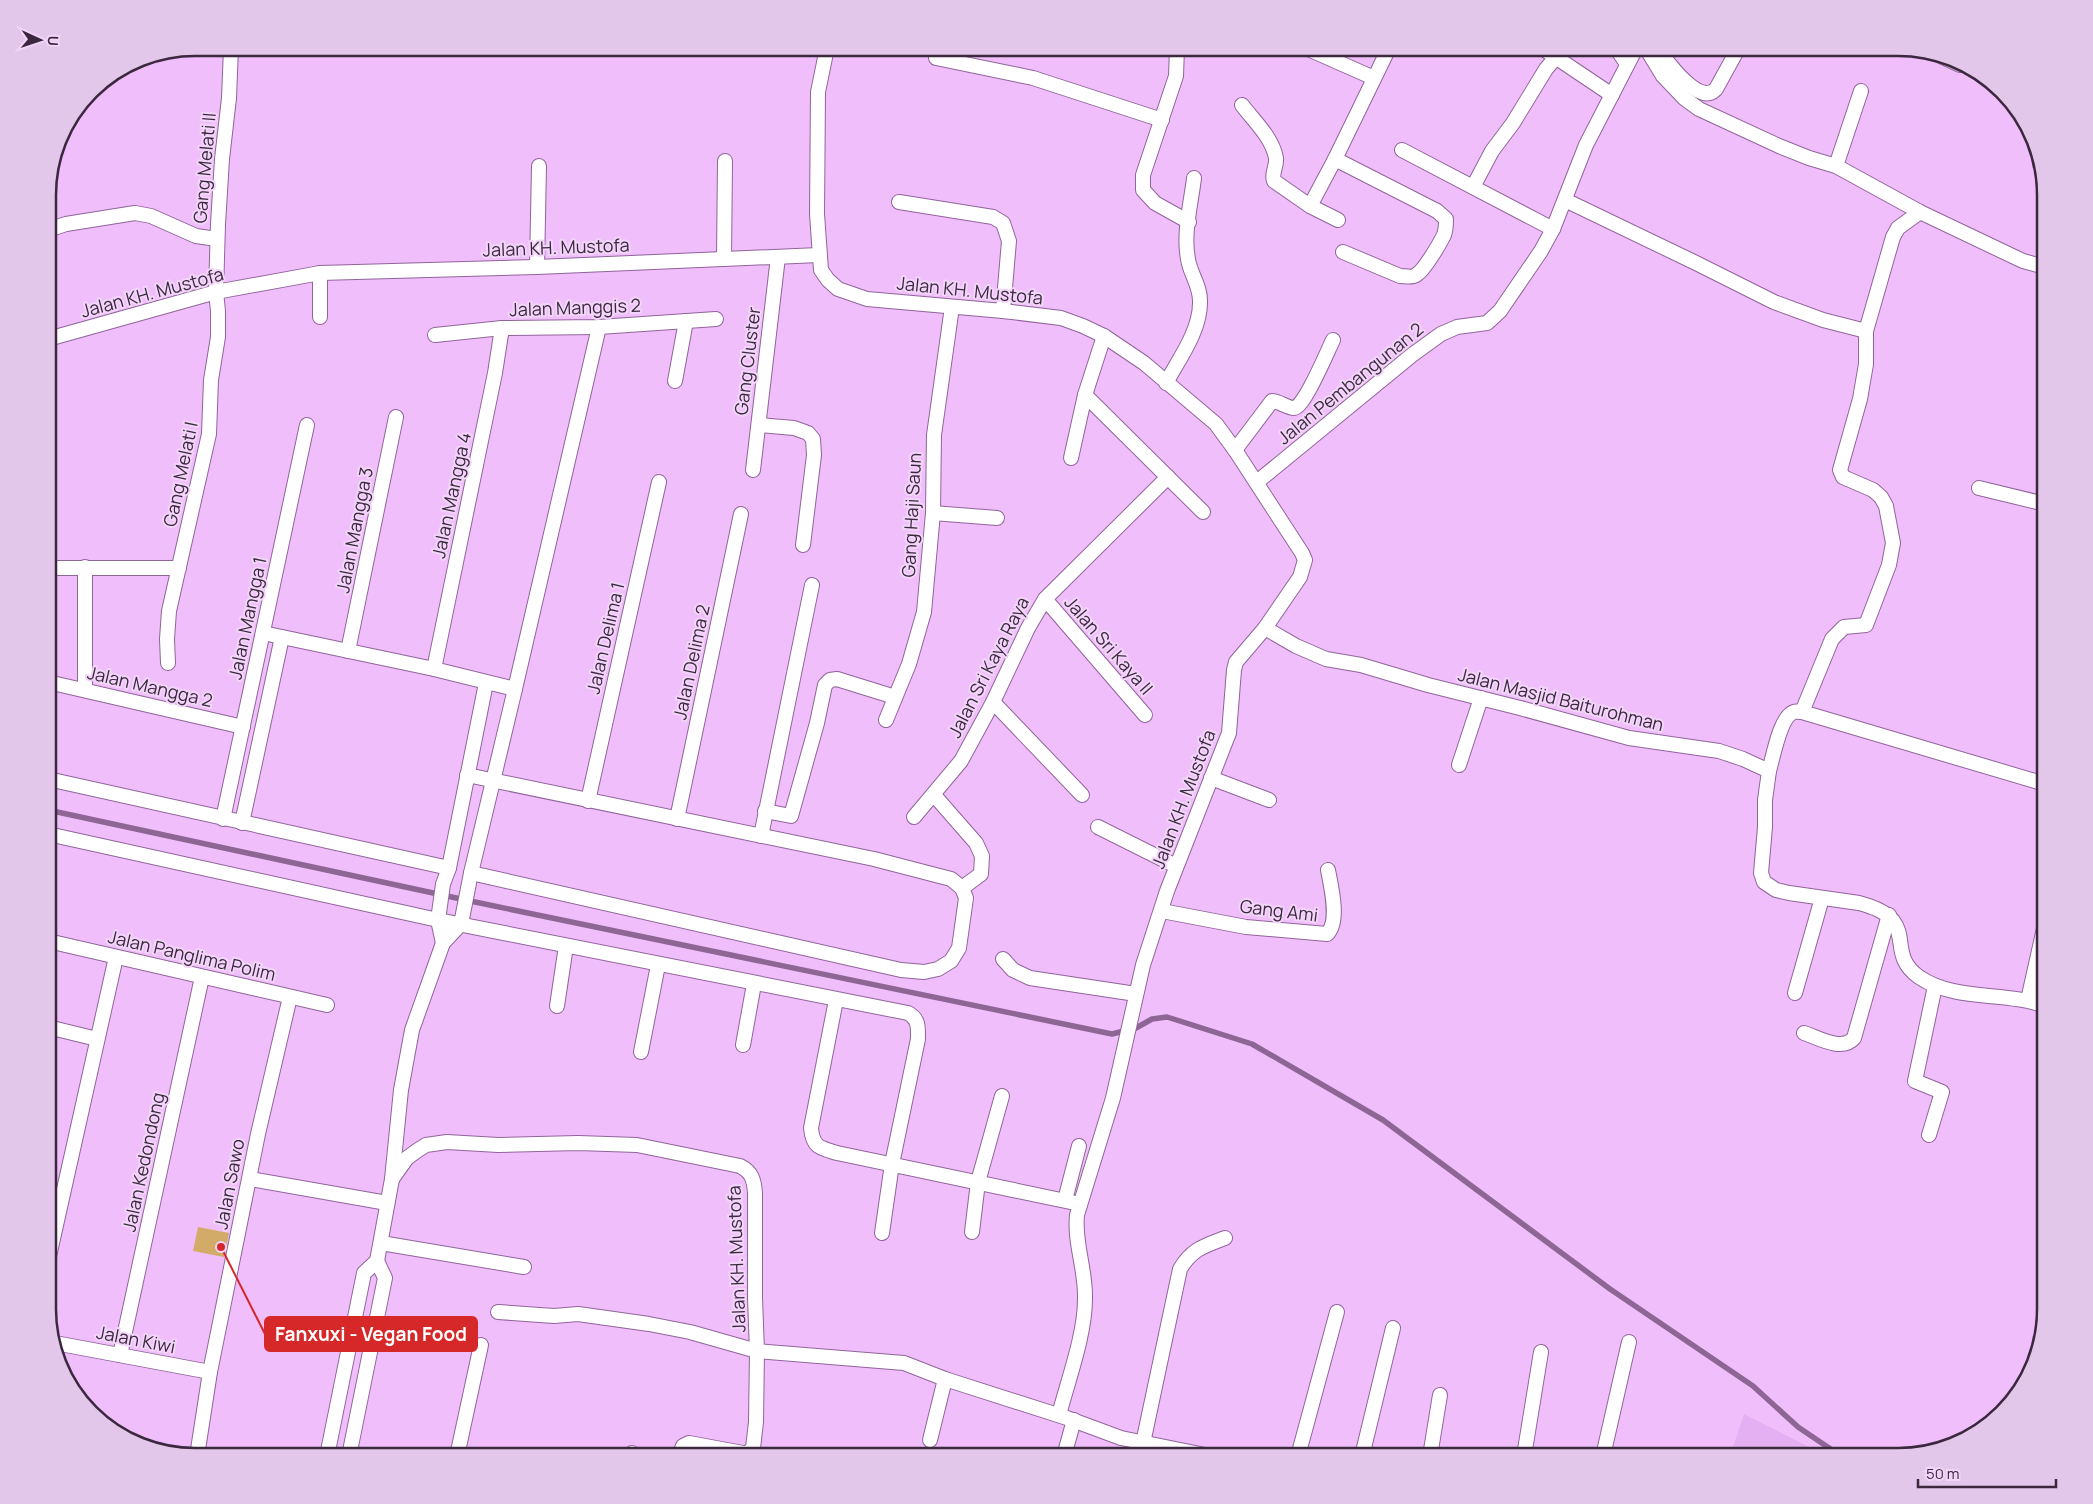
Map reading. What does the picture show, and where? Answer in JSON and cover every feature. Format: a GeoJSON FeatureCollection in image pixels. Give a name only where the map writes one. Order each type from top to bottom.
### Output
{"type":"FeatureCollection","features":[{"type":"Feature","properties":{"kind":"street"},"geometry":{"type":"LineString","coordinates":[[1177,56],[1176,76],[1143,175],[1143,190],[1155,204],[1189,222]]}},
{"type":"Feature","properties":{"kind":"street"},"geometry":{"type":"LineString","coordinates":[[1325,56],[1374,78]]}},
{"type":"Feature","properties":{"kind":"street"},"geometry":{"type":"LineString","coordinates":[[1310,206],[1385,56]]}},
{"type":"Feature","properties":{"kind":"street"},"geometry":{"type":"LineString","coordinates":[[1557,56],[1612,95]]}},
{"type":"Feature","properties":{"kind":"street"},"geometry":{"type":"LineString","coordinates":[[1473,187],[1492,151],[1513,122],[1546,69],[1557,56]]}},
{"type":"Feature","properties":{"kind":"street"},"geometry":{"type":"LineString","coordinates":[[1623,56],[1628,63]]}},
{"type":"Feature","properties":{"kind":"street","name":"Jalan Pembangunan 2"},"geometry":{"type":"LineString","coordinates":[[1256,482],[1441,334],[1457,328],[1482,325],[1500,311],[1553,229],[1586,145],[1632,56]]}},
{"type":"Feature","properties":{"kind":"street"},"geometry":{"type":"LineString","coordinates":[[1651,56],[1663,76],[1675,89],[1699,108],[1787,149],[1836,166],[1918,214],[2023,261],[2037,265]]}},
{"type":"Feature","properties":{"kind":"street"},"geometry":{"type":"LineString","coordinates":[[1664,56],[1693,90],[1706,95],[1712,94],[1716,89],[1734,56]]}},
{"type":"Feature","properties":{"kind":"street","name":"Gang Melati II"},"geometry":{"type":"LineString","coordinates":[[216,292],[222,159],[230,98],[232,57]]}},
{"type":"Feature","properties":{"kind":"street"},"geometry":{"type":"LineString","coordinates":[[819,255],[816,214],[818,92],[825,57]]}},
{"type":"Feature","properties":{"kind":"street"},"geometry":{"type":"LineString","coordinates":[[936,58],[1033,78],[1162,120]]}},
{"type":"Feature","properties":{"kind":"street"},"geometry":{"type":"LineString","coordinates":[[1836,166],[1861,91]]}},
{"type":"Feature","properties":{"kind":"street"},"geometry":{"type":"LineString","coordinates":[[1242,105],[1269,139],[1277,163],[1272,175],[1274,181],[1310,206],[1338,220]]}},
{"type":"Feature","properties":{"kind":"street"},"geometry":{"type":"LineString","coordinates":[[1402,150],[1553,229]]}},
{"type":"Feature","properties":{"kind":"street"},"geometry":{"type":"LineString","coordinates":[[1335,159],[1437,211],[1446,219],[1443,236],[1417,275],[1409,277],[1400,276],[1344,252]]}},
{"type":"Feature","properties":{"kind":"street"},"geometry":{"type":"LineString","coordinates":[[724,259],[725,161]]}},
{"type":"Feature","properties":{"kind":"street"},"geometry":{"type":"LineString","coordinates":[[537,267],[539,166]]}},
{"type":"Feature","properties":{"kind":"street"},"geometry":{"type":"LineString","coordinates":[[1166,383],[1196,324],[1200,303],[1199,288],[1188,260],[1189,222],[1194,178]]}},
{"type":"Feature","properties":{"kind":"street"},"geometry":{"type":"LineString","coordinates":[[1566,200],[1774,302],[1823,320],[1866,331]]}},
{"type":"Feature","properties":{"kind":"street"},"geometry":{"type":"LineString","coordinates":[[899,202],[993,217],[1003,223],[1009,242],[1003,311]]}},
{"type":"Feature","properties":{"kind":"street"},"geometry":{"type":"LineString","coordinates":[[57,227],[134,213],[151,216],[196,236],[218,239]]}},
{"type":"Feature","properties":{"kind":"street"},"geometry":{"type":"LineString","coordinates":[[1802,712],[1832,639],[1844,628],[1866,625],[1889,565],[1893,543],[1886,506],[1881,497],[1873,490],[1843,477],[1840,470],[1860,399],[1866,364],[1866,331],[1893,237],[1898,228],[1918,214]]}},
{"type":"Feature","properties":{"kind":"street","name":"Jalan KH. Mustofa"},"geometry":{"type":"LineString","coordinates":[[57,336],[216,292],[320,273],[537,267],[819,255],[821,270],[828,280],[838,289],[867,299],[1061,318],[1083,326],[1104,336],[1144,363],[1216,424],[1256,482],[1305,560],[1300,577],[1265,628],[1236,662],[1229,733],[1176,866],[1143,965],[1128,1026],[1124,1052],[1107,1117],[1080,1204]]}},
{"type":"Feature","properties":{"kind":"street","name":"Gang Cluster"},"geometry":{"type":"LineString","coordinates":[[753,470],[778,256]]}},
{"type":"Feature","properties":{"kind":"street"},"geometry":{"type":"LineString","coordinates":[[320,273],[320,317]]}},
{"type":"Feature","properties":{"kind":"street","name":"Gang Melati I"},"geometry":{"type":"LineString","coordinates":[[168,663],[169,611],[209,434],[211,380],[218,336],[216,292]]}},
{"type":"Feature","properties":{"kind":"street","name":"Gang Haji Saun"},"geometry":{"type":"LineString","coordinates":[[886,720],[909,664],[924,612],[933,513],[934,435],[952,307]]}},
{"type":"Feature","properties":{"kind":"street","name":"Jalan Manggis 2"},"geometry":{"type":"LineString","coordinates":[[435,336],[502,328],[599,327],[716,319]]}},
{"type":"Feature","properties":{"kind":"street"},"geometry":{"type":"LineString","coordinates":[[675,381],[686,322]]}},
{"type":"Feature","properties":{"kind":"street"},"geometry":{"type":"LineString","coordinates":[[329,1448],[364,1273],[377,1261],[381,1243],[392,1179],[401,1090],[412,1030],[443,943],[463,920],[480,833],[599,327]]}},
{"type":"Feature","properties":{"kind":"street","name":"Jalan Mangga 4"},"geometry":{"type":"LineString","coordinates":[[434,669],[495,373],[502,328]]}},
{"type":"Feature","properties":{"kind":"street"},"geometry":{"type":"LineString","coordinates":[[1071,458],[1085,395],[1104,336]]}},
{"type":"Feature","properties":{"kind":"street"},"geometry":{"type":"LineString","coordinates":[[1235,450],[1272,401],[1295,408],[1299,406],[1333,340]]}},
{"type":"Feature","properties":{"kind":"street"},"geometry":{"type":"LineString","coordinates":[[1085,395],[1203,512]]}},
{"type":"Feature","properties":{"kind":"street","name":"Jalan Mangga 3"},"geometry":{"type":"LineString","coordinates":[[348,651],[396,417]]}},
{"type":"Feature","properties":{"kind":"street","name":"Jalan Mangga 1"},"geometry":{"type":"LineString","coordinates":[[223,819],[307,425]]}},
{"type":"Feature","properties":{"kind":"street"},"geometry":{"type":"LineString","coordinates":[[759,425],[794,428],[808,433],[813,439],[814,455],[803,545]]}},
{"type":"Feature","properties":{"kind":"street","name":"Jalan Sri Kaya Raya"},"geometry":{"type":"LineString","coordinates":[[914,817],[961,761],[993,702],[1044,599],[1168,478]]}},
{"type":"Feature","properties":{"kind":"street","name":"Jalan Delima 1"},"geometry":{"type":"LineString","coordinates":[[588,801],[659,482]]}},
{"type":"Feature","properties":{"kind":"street"},"geometry":{"type":"LineString","coordinates":[[1979,488],[2037,502]]}},
{"type":"Feature","properties":{"kind":"street"},"geometry":{"type":"LineString","coordinates":[[933,513],[997,518]]}},
{"type":"Feature","properties":{"kind":"street","name":"Jalan Delima 2"},"geometry":{"type":"LineString","coordinates":[[677,819],[741,514]]}},
{"type":"Feature","properties":{"kind":"street"},"geometry":{"type":"LineString","coordinates":[[84,690],[85,567]]}},
{"type":"Feature","properties":{"kind":"street"},"geometry":{"type":"LineString","coordinates":[[57,568],[179,568]]}},
{"type":"Feature","properties":{"kind":"street"},"geometry":{"type":"LineString","coordinates":[[760,836],[812,585]]}},
{"type":"Feature","properties":{"kind":"street","name":"Jalan Sri Kaya II"},"geometry":{"type":"LineString","coordinates":[[1044,599],[1145,715]]}},
{"type":"Feature","properties":{"kind":"street","name":"Jalan Masjid Baiturohman"},"geometry":{"type":"LineString","coordinates":[[1265,628],[1296,646],[1326,659],[1361,665],[1428,685],[1629,738],[1719,751],[1769,771]]}},
{"type":"Feature","properties":{"kind":"street"},"geometry":{"type":"LineString","coordinates":[[263,633],[434,669],[515,689]]}},
{"type":"Feature","properties":{"kind":"street"},"geometry":{"type":"LineString","coordinates":[[242,823],[282,637]]}},
{"type":"Feature","properties":{"kind":"street"},"geometry":{"type":"LineString","coordinates":[[766,811],[791,816],[817,723],[825,685],[830,680],[837,679],[895,697]]}},
{"type":"Feature","properties":{"kind":"street"},"geometry":{"type":"LineString","coordinates":[[443,943],[438,916],[486,682]]}},
{"type":"Feature","properties":{"kind":"street","name":"Jalan Mangga 2"},"geometry":{"type":"LineString","coordinates":[[57,684],[243,727]]}},
{"type":"Feature","properties":{"kind":"street"},"geometry":{"type":"LineString","coordinates":[[1459,765],[1481,698]]}},
{"type":"Feature","properties":{"kind":"street"},"geometry":{"type":"LineString","coordinates":[[993,702],[1082,795]]}},
{"type":"Feature","properties":{"kind":"street"},"geometry":{"type":"LineString","coordinates":[[2037,781],[1802,712],[1793,712],[1788,716],[1782,727],[1769,771],[1764,800],[1765,827],[1761,873],[1764,882],[1776,890],[1872,907],[1889,915],[1896,923],[1903,957],[1908,965],[1919,976],[1935,986],[2037,1003]]}},
{"type":"Feature","properties":{"kind":"street"},"geometry":{"type":"LineString","coordinates":[[467,775],[874,859],[951,879],[962,888],[966,898],[959,948],[951,961],[938,969],[924,972],[901,970],[471,873]]}},
{"type":"Feature","properties":{"kind":"street"},"geometry":{"type":"LineString","coordinates":[[1212,778],[1268,800]]}},
{"type":"Feature","properties":{"kind":"street"},"geometry":{"type":"LineString","coordinates":[[57,781],[448,868]]}},
{"type":"Feature","properties":{"kind":"street"},"geometry":{"type":"LineString","coordinates":[[934,795],[976,843],[982,856],[981,874],[962,888]]}},
{"type":"Feature","properties":{"kind":"street"},"geometry":{"type":"LineString","coordinates":[[457,825],[465,819],[477,822],[480,833]]}},
{"type":"Feature","properties":{"kind":"street"},"geometry":{"type":"LineString","coordinates":[[1098,827],[1176,866]]}},
{"type":"Feature","properties":{"kind":"street"},"geometry":{"type":"LineString","coordinates":[[57,836],[463,920],[566,946],[908,1013],[917,1022],[918,1038],[892,1164],[882,1233]]}},
{"type":"Feature","properties":{"kind":"street","name":"Gang Ami"},"geometry":{"type":"LineString","coordinates":[[1162,910],[1246,926],[1327,934],[1330,932],[1334,904],[1328,870]]}},
{"type":"Feature","properties":{"kind":"street"},"geometry":{"type":"LineString","coordinates":[[1795,993],[1822,898]]}},
{"type":"Feature","properties":{"kind":"street"},"geometry":{"type":"LineString","coordinates":[[1804,1033],[1842,1046],[1850,1043],[1854,1038],[1889,915]]}},
{"type":"Feature","properties":{"kind":"street","name":"Jalan Panglima Polim"},"geometry":{"type":"LineString","coordinates":[[57,943],[327,1006]]}},
{"type":"Feature","properties":{"kind":"street"},"geometry":{"type":"LineString","coordinates":[[557,1006],[566,946]]}},
{"type":"Feature","properties":{"kind":"street"},"geometry":{"type":"LineString","coordinates":[[57,1203],[116,958]]}},
{"type":"Feature","properties":{"kind":"street"},"geometry":{"type":"LineString","coordinates":[[1003,959],[1013,970],[1030,978],[1136,994]]}},
{"type":"Feature","properties":{"kind":"street"},"geometry":{"type":"LineString","coordinates":[[2028,1000],[2037,962]]}},
{"type":"Feature","properties":{"kind":"street"},"geometry":{"type":"LineString","coordinates":[[641,1052],[658,965]]}},
{"type":"Feature","properties":{"kind":"street","name":"Jalan Kedondong"},"geometry":{"type":"LineString","coordinates":[[120,1355],[202,977]]}},
{"type":"Feature","properties":{"kind":"street"},"geometry":{"type":"LineString","coordinates":[[743,1045],[754,984]]}},
{"type":"Feature","properties":{"kind":"street"},"geometry":{"type":"LineString","coordinates":[[1929,1135],[1942,1092],[1915,1081],[1935,986]]}},
{"type":"Feature","properties":{"kind":"street","name":"Jalan Sawo"},"geometry":{"type":"LineString","coordinates":[[198,1448],[210,1372],[290,997]]}},
{"type":"Feature","properties":{"kind":"street"},"geometry":{"type":"LineString","coordinates":[[836,1000],[811,1128],[812,1139],[816,1145],[829,1151],[1080,1204],[1076,1233],[1084,1289],[1084,1311],[1082,1328],[1059,1415]]}},
{"type":"Feature","properties":{"kind":"street"},"geometry":{"type":"LineString","coordinates":[[57,1029],[97,1039]]}},
{"type":"Feature","properties":{"kind":"street"},"geometry":{"type":"LineString","coordinates":[[972,1232],[978,1182],[1002,1096]]}},
{"type":"Feature","properties":{"kind":"street","name":"Jalan KH. Mustofa"},"geometry":{"type":"LineString","coordinates":[[392,1179],[407,1158],[418,1150],[426,1145],[447,1142],[498,1145],[578,1143],[637,1145],[740,1166],[747,1170],[754,1180],[754,1298],[757,1351],[904,1363],[945,1380],[1074,1420],[1112,1436],[1169,1448]]}},
{"type":"Feature","properties":{"kind":"street"},"geometry":{"type":"LineString","coordinates":[[1065,1200],[1079,1146]]}},
{"type":"Feature","properties":{"kind":"street"},"geometry":{"type":"LineString","coordinates":[[250,1179],[387,1203]]}},
{"type":"Feature","properties":{"kind":"street"},"geometry":{"type":"LineString","coordinates":[[1143,1443],[1180,1269],[1187,1256],[1197,1249],[1225,1238]]}},
{"type":"Feature","properties":{"kind":"street"},"geometry":{"type":"LineString","coordinates":[[381,1243],[524,1267]]}},
{"type":"Feature","properties":{"kind":"street"},"geometry":{"type":"LineString","coordinates":[[351,1448],[385,1278],[377,1261]]}},
{"type":"Feature","properties":{"kind":"street"},"geometry":{"type":"LineString","coordinates":[[498,1312],[554,1316],[578,1314],[649,1324],[690,1332],[757,1351],[756,1422],[752,1448]]}},
{"type":"Feature","properties":{"kind":"street"},"geometry":{"type":"LineString","coordinates":[[1300,1448],[1337,1312]]}},
{"type":"Feature","properties":{"kind":"street"},"geometry":{"type":"LineString","coordinates":[[1364,1448],[1393,1328]]}},
{"type":"Feature","properties":{"kind":"street"},"geometry":{"type":"LineString","coordinates":[[1605,1448],[1629,1342]]}},
{"type":"Feature","properties":{"kind":"street","name":"Jalan Kiwi"},"geometry":{"type":"LineString","coordinates":[[61,1344],[210,1372]]}},
{"type":"Feature","properties":{"kind":"street"},"geometry":{"type":"LineString","coordinates":[[459,1448],[481,1345]]}},
{"type":"Feature","properties":{"kind":"street"},"geometry":{"type":"LineString","coordinates":[[1525,1448],[1541,1352]]}},
{"type":"Feature","properties":{"kind":"street"},"geometry":{"type":"LineString","coordinates":[[930,1440],[945,1380]]}},
{"type":"Feature","properties":{"kind":"street"},"geometry":{"type":"LineString","coordinates":[[1431,1448],[1440,1395]]}},
{"type":"Feature","properties":{"kind":"street"},"geometry":{"type":"LineString","coordinates":[[1066,1448],[1074,1420]]}},
{"type":"Feature","properties":{"kind":"street"},"geometry":{"type":"LineString","coordinates":[[682,1448],[689,1443],[716,1448]]}},
{"type":"Feature","properties":{"kind":"shaded area"},"geometry":{"type":"Polygon","coordinates":[[[1744,1414],[1811,1448],[1733,1448],[1744,1414]]]}},
{"type":"Feature","properties":{"kind":"building"},"geometry":{"type":"Polygon","coordinates":[[[198,1227],[229,1233],[224,1257],[193,1251],[198,1227]]]}},
{"type":"Feature","properties":{"kind":"waterway"},"geometry":{"type":"LineString","coordinates":[[57,812],[475,902],[1112,1034],[1136,1028],[1152,1019],[1167,1017],[1252,1044],[1383,1120],[1610,1289],[1753,1386],[1798,1427],[1829,1448]]}},
{"type":"Feature","properties":{"kind":"place","name":"Fanxuxi - Vegan Food"},"geometry":{"type":"Point","coordinates":[221,1247]}}]}
